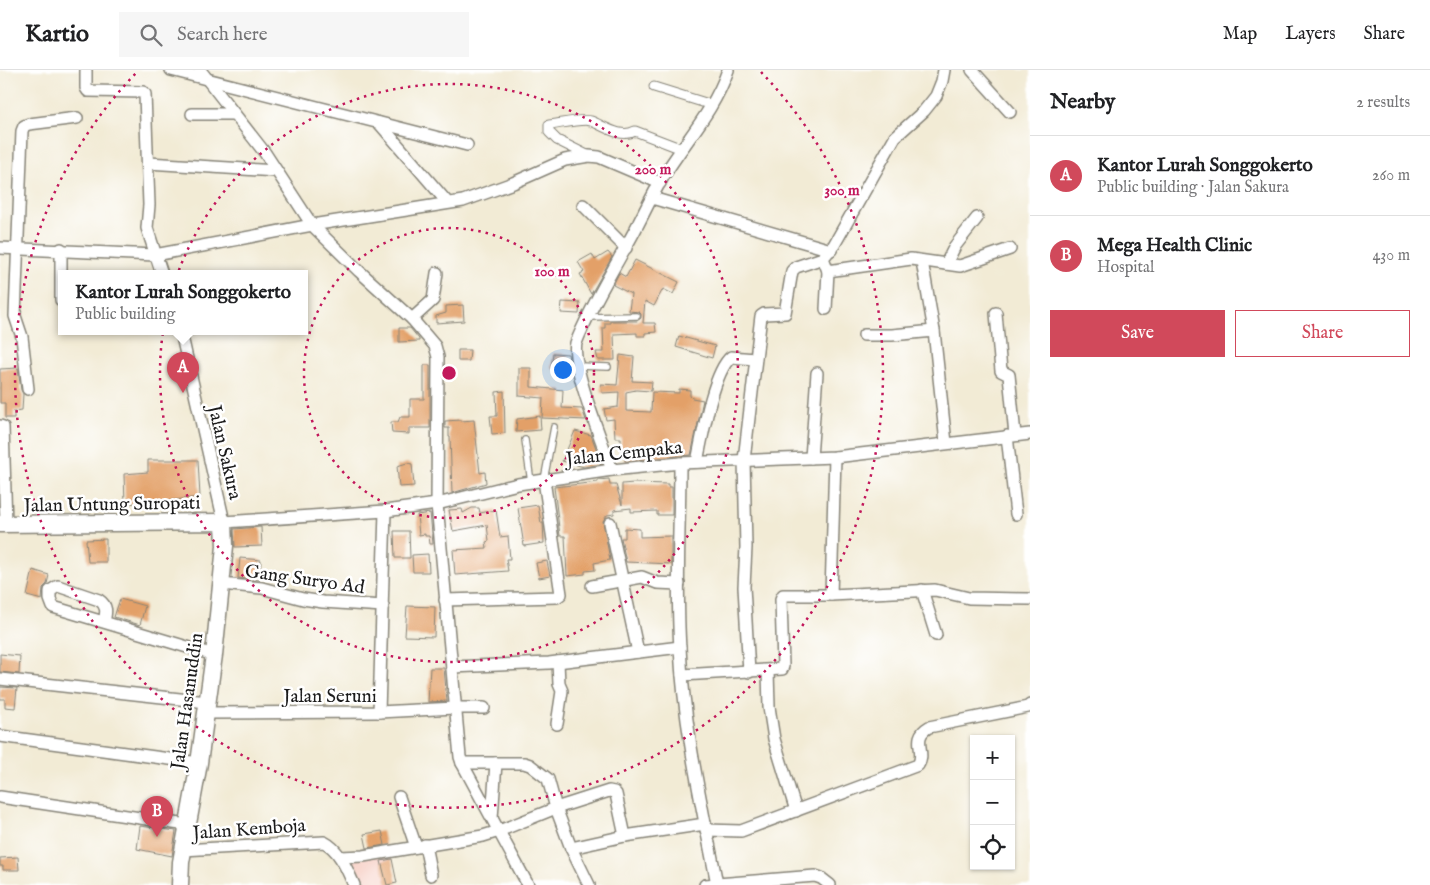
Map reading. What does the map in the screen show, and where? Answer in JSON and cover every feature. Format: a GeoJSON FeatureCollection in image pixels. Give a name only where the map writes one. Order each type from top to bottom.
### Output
{"type":"FeatureCollection","features":[{"type":"Feature","properties":{"kind":"main road","name":"Jalan Untung Suropati"},"geometry":{"type":"LineString","coordinates":[[3,524],[224,522]]}},
{"type":"Feature","properties":{"kind":"main road","name":"Jalan Hasanuddin"},"geometry":{"type":"LineString","coordinates":[[180,885],[183,850],[199,763],[214,655],[225,546],[224,522]]}},
{"type":"Feature","properties":{"kind":"street"},"geometry":{"type":"LineString","coordinates":[[86,70],[86,88],[88,91],[145,93],[149,205],[147,228],[161,270]]}},
{"type":"Feature","properties":{"kind":"street"},"geometry":{"type":"LineString","coordinates":[[171,70],[202,74],[466,145]]}},
{"type":"Feature","properties":{"kind":"street"},"geometry":{"type":"LineString","coordinates":[[612,470],[587,398],[575,353],[576,343],[610,274],[626,248],[660,183],[712,105],[728,70]]}},
{"type":"Feature","properties":{"kind":"street"},"geometry":{"type":"LineString","coordinates":[[826,309],[827,254],[895,137],[924,111],[936,96],[942,82],[944,70]]}},
{"type":"Feature","properties":{"kind":"street"},"geometry":{"type":"LineString","coordinates":[[972,70],[1010,112]]}},
{"type":"Feature","properties":{"kind":"street"},"geometry":{"type":"LineString","coordinates":[[202,74],[276,171],[312,225],[359,272],[412,319],[434,346],[438,357],[437,504],[455,708],[462,763],[528,885]]}},
{"type":"Feature","properties":{"kind":"street"},"geometry":{"type":"LineString","coordinates":[[654,87],[712,105]]}},
{"type":"Feature","properties":{"kind":"street"},"geometry":{"type":"LineString","coordinates":[[192,114],[234,114]]}},
{"type":"Feature","properties":{"kind":"street"},"geometry":{"type":"LineString","coordinates":[[28,390],[22,337],[16,320],[23,128],[29,124],[77,118]]}},
{"type":"Feature","properties":{"kind":"street"},"geometry":{"type":"LineString","coordinates":[[589,156],[557,140],[549,132],[549,125],[589,120],[611,131],[636,132],[682,149]]}},
{"type":"Feature","properties":{"kind":"street"},"geometry":{"type":"LineString","coordinates":[[379,123],[447,202]]}},
{"type":"Feature","properties":{"kind":"street"},"geometry":{"type":"LineString","coordinates":[[0,248],[155,255],[312,225],[447,202],[463,201],[513,183],[566,160],[589,156],[599,157],[660,183]]}},
{"type":"Feature","properties":{"kind":"street"},"geometry":{"type":"LineString","coordinates":[[148,163],[276,171]]}},
{"type":"Feature","properties":{"kind":"street"},"geometry":{"type":"LineString","coordinates":[[652,198],[827,254]]}},
{"type":"Feature","properties":{"kind":"street"},"geometry":{"type":"LineString","coordinates":[[583,205],[626,248]]}},
{"type":"Feature","properties":{"kind":"street"},"geometry":{"type":"LineString","coordinates":[[946,264],[955,246],[977,218]]}},
{"type":"Feature","properties":{"kind":"street"},"geometry":{"type":"LineString","coordinates":[[828,271],[911,259],[965,265],[1010,249]]}},
{"type":"Feature","properties":{"kind":"street"},"geometry":{"type":"LineString","coordinates":[[61,250],[61,270]]}},
{"type":"Feature","properties":{"kind":"street"},"geometry":{"type":"LineString","coordinates":[[749,672],[744,587],[746,548],[744,460],[761,316],[764,314],[785,313],[792,271],[796,267],[827,254]]}},
{"type":"Feature","properties":{"kind":"street"},"geometry":{"type":"LineString","coordinates":[[922,261],[934,331],[946,443]]}},
{"type":"Feature","properties":{"kind":"street"},"geometry":{"type":"LineString","coordinates":[[412,319],[433,300],[437,273]]}},
{"type":"Feature","properties":{"kind":"street"},"geometry":{"type":"LineString","coordinates":[[996,313],[1001,371],[1008,375],[1016,514]]}},
{"type":"Feature","properties":{"kind":"street"},"geometry":{"type":"LineString","coordinates":[[864,335],[892,335],[934,331]]}},
{"type":"Feature","properties":{"kind":"street","name":"Jalan Sakura"},"geometry":{"type":"LineString","coordinates":[[182,335],[224,522]]}},
{"type":"Feature","properties":{"kind":"street"},"geometry":{"type":"LineString","coordinates":[[697,462],[711,397],[726,363],[731,357],[755,359]]}},
{"type":"Feature","properties":{"kind":"street"},"geometry":{"type":"LineString","coordinates":[[811,458],[817,373]]}},
{"type":"Feature","properties":{"kind":"street"},"geometry":{"type":"LineString","coordinates":[[0,426],[3,427],[3,524]]}},
{"type":"Feature","properties":{"kind":"street","name":"Jalan Cempaka"},"geometry":{"type":"LineString","coordinates":[[224,522],[385,511],[437,504],[490,490],[544,480],[680,462],[835,457],[1030,434]]}},
{"type":"Feature","properties":{"kind":"street"},"geometry":{"type":"LineString","coordinates":[[831,595],[835,457]]}},
{"type":"Feature","properties":{"kind":"street"},"geometry":{"type":"LineString","coordinates":[[680,462],[679,584],[682,675],[690,752],[717,884]]}},
{"type":"Feature","properties":{"kind":"street"},"geometry":{"type":"LineString","coordinates":[[445,600],[557,597],[561,594],[544,480]]}},
{"type":"Feature","properties":{"kind":"street"},"geometry":{"type":"LineString","coordinates":[[379,712],[385,511]]}},
{"type":"Feature","properties":{"kind":"street"},"geometry":{"type":"LineString","coordinates":[[610,523],[638,652]]}},
{"type":"Feature","properties":{"kind":"street"},"geometry":{"type":"LineString","coordinates":[[592,586],[642,577],[657,583],[679,584]]}},
{"type":"Feature","properties":{"kind":"street","name":"Gang Suryo Ad"},"geometry":{"type":"LineString","coordinates":[[221,584],[262,588],[323,602],[383,606]]}},
{"type":"Feature","properties":{"kind":"street"},"geometry":{"type":"LineString","coordinates":[[104,622],[106,609],[104,603],[99,600],[58,586],[50,592],[53,607],[214,655]]}},
{"type":"Feature","properties":{"kind":"street"},"geometry":{"type":"LineString","coordinates":[[922,590],[936,635]]}},
{"type":"Feature","properties":{"kind":"street"},"geometry":{"type":"LineString","coordinates":[[682,675],[780,670],[784,666],[782,596],[943,590],[969,598],[1030,599]]}},
{"type":"Feature","properties":{"kind":"street"},"geometry":{"type":"LineString","coordinates":[[452,667],[558,662],[680,647]]}},
{"type":"Feature","properties":{"kind":"street"},"geometry":{"type":"LineString","coordinates":[[557,724],[562,690],[559,684],[558,662]]}},
{"type":"Feature","properties":{"kind":"street"},"geometry":{"type":"LineString","coordinates":[[768,671],[769,707],[774,740],[796,811]]}},
{"type":"Feature","properties":{"kind":"street","name":"Jalan Seruni"},"geometry":{"type":"LineString","coordinates":[[0,680],[206,707],[379,712],[484,708]]}},
{"type":"Feature","properties":{"kind":"street"},"geometry":{"type":"LineString","coordinates":[[572,848],[625,836],[706,827],[741,831],[918,765],[921,761],[920,736],[923,730],[929,727],[1030,705]]}},
{"type":"Feature","properties":{"kind":"street"},"geometry":{"type":"LineString","coordinates":[[0,736],[199,763]]}},
{"type":"Feature","properties":{"kind":"street"},"geometry":{"type":"LineString","coordinates":[[462,763],[524,763],[543,774],[548,779],[556,808],[589,885]]}},
{"type":"Feature","properties":{"kind":"street"},"geometry":{"type":"LineString","coordinates":[[492,818],[496,763]]}},
{"type":"Feature","properties":{"kind":"street"},"geometry":{"type":"LineString","coordinates":[[340,857],[363,856],[475,837],[498,831],[556,808],[609,791],[614,792],[625,836]]}},
{"type":"Feature","properties":{"kind":"street"},"geometry":{"type":"LineString","coordinates":[[0,797],[188,825]]}},
{"type":"Feature","properties":{"kind":"street"},"geometry":{"type":"LineString","coordinates":[[399,797],[431,876]]}},
{"type":"Feature","properties":{"kind":"street","name":"Jalan Kemboja"},"geometry":{"type":"LineString","coordinates":[[183,850],[317,841],[329,844],[340,857],[354,885]]}},
{"type":"Feature","properties":{"kind":"street"},"geometry":{"type":"LineString","coordinates":[[705,885],[815,876],[830,885]]}},
{"type":"Feature","properties":{"kind":"lane"},"geometry":{"type":"LineString","coordinates":[[588,317],[638,316]]}},
{"type":"Feature","properties":{"kind":"lane"},"geometry":{"type":"LineString","coordinates":[[578,366],[608,367]]}},
{"type":"Feature","properties":{"kind":"lane"},"geometry":{"type":"LineString","coordinates":[[544,480],[554,427]]}},
{"type":"Feature","properties":{"kind":"lane"},"geometry":{"type":"LineString","coordinates":[[525,440],[532,482]]}},
{"type":"Feature","properties":{"kind":"shaded area"},"geometry":{"type":"Polygon","coordinates":[[[390,853],[397,883],[360,885],[347,860],[390,853]]]}},
{"type":"Feature","properties":{"kind":"building"},"geometry":{"type":"Polygon","coordinates":[[[608,252],[612,257],[591,294],[580,274],[584,272],[578,262],[592,254],[595,260],[608,252]]]}},
{"type":"Feature","properties":{"kind":"building"},"geometry":{"type":"Polygon","coordinates":[[[635,260],[679,282],[673,294],[663,289],[654,306],[645,301],[643,323],[655,323],[656,332],[645,333],[645,336],[637,336],[637,333],[614,334],[615,360],[598,360],[596,352],[604,352],[603,328],[605,328],[605,323],[610,323],[610,321],[637,321],[641,318],[639,312],[629,311],[631,294],[613,285],[619,273],[626,277],[635,260]]]}},
{"type":"Feature","properties":{"kind":"building"},"geometry":{"type":"Polygon","coordinates":[[[562,302],[580,303],[579,314],[561,313],[562,302]]]}},
{"type":"Feature","properties":{"kind":"building"},"geometry":{"type":"Polygon","coordinates":[[[463,305],[464,321],[436,323],[436,316],[446,313],[446,306],[463,305]]]}},
{"type":"Feature","properties":{"kind":"building"},"geometry":{"type":"Polygon","coordinates":[[[399,328],[410,328],[419,341],[399,342],[399,328]]]}},
{"type":"Feature","properties":{"kind":"building"},"geometry":{"type":"Polygon","coordinates":[[[679,336],[715,346],[712,358],[676,347],[679,336]]]}},
{"type":"Feature","properties":{"kind":"building"},"geometry":{"type":"Polygon","coordinates":[[[458,350],[470,350],[469,361],[458,361],[458,350]]]}},
{"type":"Feature","properties":{"kind":"building"},"geometry":{"type":"Polygon","coordinates":[[[553,353],[568,354],[571,371],[551,369],[553,353]]]}},
{"type":"Feature","properties":{"kind":"building"},"geometry":{"type":"Polygon","coordinates":[[[620,355],[634,357],[632,381],[652,382],[651,391],[636,390],[626,392],[626,411],[651,412],[652,392],[679,393],[679,389],[690,390],[692,398],[703,400],[691,455],[625,461],[625,450],[621,450],[621,438],[615,438],[614,419],[606,420],[604,409],[618,407],[619,392],[602,393],[601,384],[617,385],[620,355]]]}},
{"type":"Feature","properties":{"kind":"building"},"geometry":{"type":"Polygon","coordinates":[[[424,365],[430,365],[430,428],[409,428],[409,434],[392,433],[391,422],[398,422],[400,417],[410,417],[410,399],[424,399],[424,365]]]}},
{"type":"Feature","properties":{"kind":"building"},"geometry":{"type":"Polygon","coordinates":[[[18,368],[23,394],[22,410],[14,411],[14,418],[5,418],[5,403],[0,403],[0,369],[18,368]]]}},
{"type":"Feature","properties":{"kind":"building"},"geometry":{"type":"Polygon","coordinates":[[[519,368],[531,368],[531,387],[563,390],[562,408],[582,409],[586,420],[542,418],[543,398],[519,396],[519,368]]]}},
{"type":"Feature","properties":{"kind":"building"},"geometry":{"type":"Polygon","coordinates":[[[504,391],[505,433],[492,434],[490,416],[497,416],[496,392],[504,391]]]}},
{"type":"Feature","properties":{"kind":"building"},"geometry":{"type":"Polygon","coordinates":[[[540,416],[541,430],[516,432],[517,419],[540,416]]]}},
{"type":"Feature","properties":{"kind":"building"},"geometry":{"type":"Polygon","coordinates":[[[474,420],[480,473],[485,472],[486,483],[452,493],[450,437],[449,428],[445,428],[445,421],[474,420]]]}},
{"type":"Feature","properties":{"kind":"building"},"geometry":{"type":"Polygon","coordinates":[[[575,431],[591,435],[602,464],[584,467],[562,461],[575,431]]]}},
{"type":"Feature","properties":{"kind":"building"},"geometry":{"type":"Polygon","coordinates":[[[148,460],[198,460],[200,497],[125,504],[124,474],[148,472],[148,460]]]}},
{"type":"Feature","properties":{"kind":"building"},"geometry":{"type":"Polygon","coordinates":[[[407,463],[412,464],[414,486],[399,487],[397,466],[407,463]]]}},
{"type":"Feature","properties":{"kind":"building"},"geometry":{"type":"Polygon","coordinates":[[[609,479],[610,485],[616,485],[622,505],[622,484],[668,484],[668,487],[672,487],[672,515],[657,515],[657,511],[631,512],[631,508],[614,510],[614,514],[607,515],[603,521],[610,560],[594,563],[595,570],[585,571],[585,574],[567,576],[565,536],[560,536],[554,487],[609,479]]]}},
{"type":"Feature","properties":{"kind":"building"},"geometry":{"type":"Polygon","coordinates":[[[538,505],[541,523],[543,523],[544,543],[524,546],[518,508],[538,505]]]}},
{"type":"Feature","properties":{"kind":"building"},"geometry":{"type":"Polygon","coordinates":[[[472,508],[479,508],[480,513],[496,510],[500,537],[508,536],[510,559],[506,559],[508,571],[455,575],[453,550],[487,548],[486,542],[489,541],[487,525],[453,531],[449,510],[462,509],[463,513],[472,508]]]}},
{"type":"Feature","properties":{"kind":"building"},"geometry":{"type":"Polygon","coordinates":[[[430,513],[433,544],[430,544],[429,536],[425,536],[425,534],[419,535],[417,515],[430,513]]]}},
{"type":"Feature","properties":{"kind":"building"},"geometry":{"type":"Polygon","coordinates":[[[261,527],[262,546],[235,547],[234,529],[261,527]]]}},
{"type":"Feature","properties":{"kind":"building"},"geometry":{"type":"Polygon","coordinates":[[[625,528],[640,529],[640,537],[671,536],[671,564],[626,562],[621,538],[625,538],[625,528]]]}},
{"type":"Feature","properties":{"kind":"building"},"geometry":{"type":"Polygon","coordinates":[[[394,531],[409,531],[410,558],[395,558],[394,531]]]}},
{"type":"Feature","properties":{"kind":"building"},"geometry":{"type":"Polygon","coordinates":[[[106,539],[106,562],[88,562],[86,540],[106,539]]]}},
{"type":"Feature","properties":{"kind":"building"},"geometry":{"type":"Polygon","coordinates":[[[428,554],[429,572],[413,572],[412,555],[428,554]]]}},
{"type":"Feature","properties":{"kind":"building"},"geometry":{"type":"Polygon","coordinates":[[[240,558],[261,560],[260,580],[238,578],[240,558]]]}},
{"type":"Feature","properties":{"kind":"building"},"geometry":{"type":"Polygon","coordinates":[[[547,561],[550,576],[539,578],[536,563],[547,561]]]}},
{"type":"Feature","properties":{"kind":"building"},"geometry":{"type":"Polygon","coordinates":[[[33,570],[49,575],[47,584],[43,588],[42,600],[27,596],[33,570]]]}},
{"type":"Feature","properties":{"kind":"building"},"geometry":{"type":"Polygon","coordinates":[[[120,599],[145,606],[140,625],[114,617],[120,599]]]}},
{"type":"Feature","properties":{"kind":"building"},"geometry":{"type":"Polygon","coordinates":[[[407,606],[435,607],[434,637],[405,636],[407,606]]]}},
{"type":"Feature","properties":{"kind":"building"},"geometry":{"type":"Polygon","coordinates":[[[0,654],[20,656],[19,674],[0,672],[0,654]]]}},
{"type":"Feature","properties":{"kind":"building"},"geometry":{"type":"Polygon","coordinates":[[[430,668],[444,668],[447,701],[428,702],[430,668]]]}},
{"type":"Feature","properties":{"kind":"building"},"geometry":{"type":"Polygon","coordinates":[[[0,687],[17,688],[15,708],[5,707],[5,699],[0,699],[0,687]]]}},
{"type":"Feature","properties":{"kind":"building"},"geometry":{"type":"Polygon","coordinates":[[[140,826],[176,831],[172,856],[137,849],[140,826]]]}},
{"type":"Feature","properties":{"kind":"building"},"geometry":{"type":"Polygon","coordinates":[[[382,831],[385,845],[367,848],[364,834],[382,831]]]}},
{"type":"Feature","properties":{"kind":"building"},"geometry":{"type":"Polygon","coordinates":[[[18,857],[19,870],[3,870],[3,866],[0,866],[0,858],[18,857]]]}},
{"type":"Feature","properties":{"kind":"building"},"geometry":{"type":"Polygon","coordinates":[[[392,859],[397,883],[387,885],[381,861],[392,859]]]}},
{"type":"Feature","properties":{"kind":"place","name":"Kantor Lurah Songgokerto"},"geometry":{"type":"Point","coordinates":[183,393]}},
{"type":"Feature","properties":{"kind":"place","name":"Mega Health Clinic"},"geometry":{"type":"Point","coordinates":[157,837]}}]}
